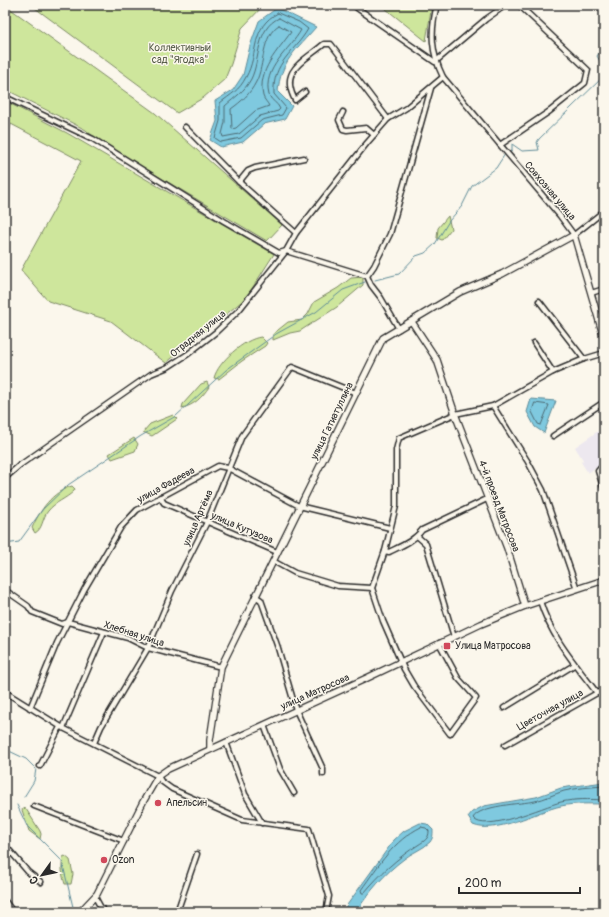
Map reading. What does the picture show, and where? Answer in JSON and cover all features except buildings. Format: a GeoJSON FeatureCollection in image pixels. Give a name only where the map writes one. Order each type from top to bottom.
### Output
{"type":"FeatureCollection","features":[{"type":"Feature","properties":{"kind":"street"},"geometry":{"type":"LineString","coordinates":[[435,62],[432,33],[436,5]]}},
{"type":"Feature","properties":{"kind":"street"},"geometry":{"type":"LineString","coordinates":[[435,62],[486,19],[506,5]]}},
{"type":"Feature","properties":{"kind":"street"},"geometry":{"type":"LineString","coordinates":[[500,145],[550,111],[585,83],[588,70],[582,62],[519,5]]}},
{"type":"Feature","properties":{"kind":"street"},"geometry":{"type":"LineString","coordinates":[[357,8],[435,62]]}},
{"type":"Feature","properties":{"kind":"street"},"geometry":{"type":"LineString","coordinates":[[305,92],[295,100],[289,89],[288,80],[291,72],[324,44],[331,44],[388,119]]}},
{"type":"Feature","properties":{"kind":"street","name":"Совхозная улица"},"geometry":{"type":"LineString","coordinates":[[435,62],[443,77],[574,235],[591,293],[602,322],[604,338]]}},
{"type":"Feature","properties":{"kind":"street","name":"Отрадная улица"},"geometry":{"type":"LineString","coordinates":[[5,478],[20,465],[151,374],[168,367],[216,332],[240,310],[286,251],[296,233],[388,119],[406,108],[443,77]]}},
{"type":"Feature","properties":{"kind":"street"},"geometry":{"type":"LineString","coordinates":[[367,276],[374,266],[390,234],[431,87]]}},
{"type":"Feature","properties":{"kind":"street"},"geometry":{"type":"LineString","coordinates":[[5,97],[93,139],[224,221],[279,253],[286,251],[367,276],[399,329]]}},
{"type":"Feature","properties":{"kind":"street"},"geometry":{"type":"LineString","coordinates":[[342,112],[339,120],[343,129],[366,128],[374,135]]}},
{"type":"Feature","properties":{"kind":"street"},"geometry":{"type":"LineString","coordinates":[[185,127],[239,182],[296,233]]}},
{"type":"Feature","properties":{"kind":"street"},"geometry":{"type":"LineString","coordinates":[[239,182],[248,171],[255,168],[304,158]]}},
{"type":"Feature","properties":{"kind":"street","name":"улица Гатиатуллина"},"geometry":{"type":"LineString","coordinates":[[210,749],[221,667],[383,338],[460,292],[502,274],[574,235],[604,211]]}},
{"type":"Feature","properties":{"kind":"street"},"geometry":{"type":"LineString","coordinates":[[591,293],[604,289]]}},
{"type":"Feature","properties":{"kind":"street"},"geometry":{"type":"LineString","coordinates":[[540,301],[584,359]]}},
{"type":"Feature","properties":{"kind":"street","name":"4-й проезд Матросова"},"geometry":{"type":"LineString","coordinates":[[412,322],[437,360],[455,414],[507,548],[525,606]]}},
{"type":"Feature","properties":{"kind":"street"},"geometry":{"type":"LineString","coordinates":[[534,344],[553,372]]}},
{"type":"Feature","properties":{"kind":"street"},"geometry":{"type":"LineString","coordinates":[[439,644],[458,678],[476,698],[450,734],[414,686],[404,669],[383,621],[372,588],[385,551],[396,506],[396,450],[398,438],[455,414],[493,406],[553,372],[584,359],[604,354]]}},
{"type":"Feature","properties":{"kind":"street","name":"улица Артёма"},"geometry":{"type":"LineString","coordinates":[[94,743],[148,648],[172,591],[207,522],[242,436],[292,366],[356,393]]}},
{"type":"Feature","properties":{"kind":"street"},"geometry":{"type":"LineString","coordinates":[[554,436],[604,402]]}},
{"type":"Feature","properties":{"kind":"street"},"geometry":{"type":"LineString","coordinates":[[493,406],[528,462],[543,490],[577,589]]}},
{"type":"Feature","properties":{"kind":"street"},"geometry":{"type":"LineString","coordinates":[[604,464],[598,471],[604,490]]}},
{"type":"Feature","properties":{"kind":"street","name":"улица Фадеева"},"geometry":{"type":"LineString","coordinates":[[30,708],[57,643],[84,590],[121,527],[137,510],[160,497],[218,466],[228,468]]}},
{"type":"Feature","properties":{"kind":"street"},"geometry":{"type":"LineString","coordinates":[[228,468],[299,506],[390,528]]}},
{"type":"Feature","properties":{"kind":"street","name":"улица Кутузова"},"geometry":{"type":"LineString","coordinates":[[160,497],[164,503],[277,552]]}},
{"type":"Feature","properties":{"kind":"street"},"geometry":{"type":"LineString","coordinates":[[385,551],[389,552],[404,545],[417,536],[422,530],[487,499]]}},
{"type":"Feature","properties":{"kind":"street"},"geometry":{"type":"LineString","coordinates":[[417,536],[426,544],[454,636]]}},
{"type":"Feature","properties":{"kind":"street"},"geometry":{"type":"LineString","coordinates":[[272,561],[295,573],[338,586],[372,588]]}},
{"type":"Feature","properties":{"kind":"street","name":"улица Матросова"},"geometry":{"type":"LineString","coordinates":[[158,776],[168,769],[210,749],[402,662],[454,636],[525,606],[604,580]]}},
{"type":"Feature","properties":{"kind":"street","name":"Хлебная улица"},"geometry":{"type":"LineString","coordinates":[[5,590],[28,606],[32,612],[62,624],[68,622],[128,638],[148,648],[221,667]]}},
{"type":"Feature","properties":{"kind":"street"},"geometry":{"type":"LineString","coordinates":[[255,596],[261,600],[296,710],[323,769],[323,774]]}},
{"type":"Feature","properties":{"kind":"street"},"geometry":{"type":"LineString","coordinates":[[540,601],[557,638],[574,665],[597,693]]}},
{"type":"Feature","properties":{"kind":"street"},"geometry":{"type":"LineString","coordinates":[[40,766],[62,728],[104,632]]}},
{"type":"Feature","properties":{"kind":"street"},"geometry":{"type":"LineString","coordinates":[[504,708],[574,665]]}},
{"type":"Feature","properties":{"kind":"street","name":"Цветочная улица"},"geometry":{"type":"LineString","coordinates":[[505,745],[597,693],[604,691]]}},
{"type":"Feature","properties":{"kind":"street"},"geometry":{"type":"LineString","coordinates":[[5,692],[62,728],[158,776],[161,781],[172,790],[242,820],[309,829],[329,896],[326,912]]}},
{"type":"Feature","properties":{"kind":"street"},"geometry":{"type":"LineString","coordinates":[[264,725],[280,769],[294,793]]}},
{"type":"Feature","properties":{"kind":"street"},"geometry":{"type":"LineString","coordinates":[[226,742],[245,794],[262,823]]}},
{"type":"Feature","properties":{"kind":"street"},"geometry":{"type":"LineString","coordinates":[[80,912],[96,896],[158,776]]}},
{"type":"Feature","properties":{"kind":"street"},"geometry":{"type":"LineString","coordinates":[[34,806],[124,841]]}},
{"type":"Feature","properties":{"kind":"street"},"geometry":{"type":"LineString","coordinates":[[5,845],[28,872],[41,882]]}},
{"type":"Feature","properties":{"kind":"street"},"geometry":{"type":"LineString","coordinates":[[177,912],[197,854]]}},
{"type":"Feature","properties":{"kind":"street"},"geometry":{"type":"LineString","coordinates":[[96,896],[101,910],[106,912]]}},
{"type":"Feature","properties":{"kind":"street"},"geometry":{"type":"LineString","coordinates":[[5,901],[13,912]]}},
{"type":"Feature","properties":{"kind":"shaded area"},"geometry":{"type":"Polygon","coordinates":[[[604,427],[604,462],[588,473],[581,462],[583,460],[575,447],[604,427]]]}},
{"type":"Feature","properties":{"kind":"green space"},"geometry":{"type":"Polygon","coordinates":[[[5,5],[155,113],[282,225],[267,241],[97,140],[86,130],[5,89],[5,5]]]}},
{"type":"Feature","properties":{"kind":"green space","name":"Коллективный сад \"Ягодка\""},"geometry":{"type":"Polygon","coordinates":[[[31,5],[264,5],[242,28],[225,79],[203,98],[177,113],[31,5]]]}},
{"type":"Feature","properties":{"kind":"green space"},"geometry":{"type":"Polygon","coordinates":[[[381,5],[432,5],[426,41],[381,5]]]}},
{"type":"Feature","properties":{"kind":"green space"},"geometry":{"type":"Polygon","coordinates":[[[5,101],[67,133],[274,254],[246,298],[166,363],[111,321],[48,301],[21,270],[81,161],[11,124],[5,149],[5,101]]]}},
{"type":"Feature","properties":{"kind":"green space"},"geometry":{"type":"Polygon","coordinates":[[[448,216],[451,229],[442,240],[437,238],[438,228],[448,216]]]}},
{"type":"Feature","properties":{"kind":"green space"},"geometry":{"type":"Polygon","coordinates":[[[363,277],[363,285],[337,307],[300,331],[290,333],[273,340],[273,334],[288,322],[302,320],[308,314],[314,302],[338,288],[351,278],[363,277]]]}},
{"type":"Feature","properties":{"kind":"green space"},"geometry":{"type":"Polygon","coordinates":[[[261,337],[267,343],[265,346],[242,361],[219,379],[214,378],[221,365],[233,352],[247,342],[261,337]]]}},
{"type":"Feature","properties":{"kind":"green space"},"geometry":{"type":"Polygon","coordinates":[[[207,382],[209,387],[201,397],[191,405],[182,408],[183,404],[201,384],[207,382]]]}},
{"type":"Feature","properties":{"kind":"green space"},"geometry":{"type":"Polygon","coordinates":[[[173,415],[177,419],[152,436],[143,432],[150,424],[173,415]]]}},
{"type":"Feature","properties":{"kind":"green space"},"geometry":{"type":"Polygon","coordinates":[[[134,438],[138,444],[135,451],[112,459],[109,454],[134,438]]]}},
{"type":"Feature","properties":{"kind":"green space"},"geometry":{"type":"Polygon","coordinates":[[[72,486],[75,489],[74,491],[51,508],[46,514],[40,529],[35,533],[32,528],[43,508],[58,493],[72,486]]]}},
{"type":"Feature","properties":{"kind":"green space"},"geometry":{"type":"Polygon","coordinates":[[[23,808],[26,809],[40,831],[40,839],[29,831],[22,810],[23,808]]]}},
{"type":"Feature","properties":{"kind":"green space"},"geometry":{"type":"Polygon","coordinates":[[[65,856],[70,860],[73,874],[71,884],[65,884],[63,877],[62,864],[63,857],[65,856]]]}},
{"type":"Feature","properties":{"kind":"water"},"geometry":{"type":"Polygon","coordinates":[[[277,8],[316,27],[291,56],[279,81],[278,92],[292,106],[285,119],[264,124],[243,142],[221,147],[210,140],[217,121],[215,101],[233,90],[243,75],[250,46],[259,21],[277,8]]]}},
{"type":"Feature","properties":{"kind":"water"},"geometry":{"type":"Polygon","coordinates":[[[531,399],[556,401],[544,433],[535,427],[527,412],[531,399]]]}},
{"type":"Feature","properties":{"kind":"water"},"geometry":{"type":"Polygon","coordinates":[[[604,782],[604,804],[577,804],[561,806],[505,825],[493,827],[473,825],[468,817],[472,812],[484,806],[536,797],[561,788],[604,782]]]}},
{"type":"Feature","properties":{"kind":"water"},"geometry":{"type":"Polygon","coordinates":[[[420,823],[427,824],[433,830],[433,836],[430,842],[390,870],[366,897],[356,912],[342,912],[394,840],[404,831],[420,823]]]}},
{"type":"Feature","properties":{"kind":"waterway"},"geometry":{"type":"LineString","coordinates":[[604,47],[597,56],[604,68]]}},
{"type":"Feature","properties":{"kind":"waterway"},"geometry":{"type":"LineString","coordinates":[[510,152],[512,151],[512,144],[522,151],[539,150],[537,142],[539,139],[604,76]]}},
{"type":"Feature","properties":{"kind":"waterway"},"geometry":{"type":"LineString","coordinates":[[375,280],[399,274],[416,256],[425,253],[435,244],[449,221],[462,206],[472,186],[496,168],[505,154]]}},
{"type":"Feature","properties":{"kind":"waterway"},"geometry":{"type":"LineString","coordinates":[[5,544],[19,542],[43,509],[68,485],[141,436],[176,416],[226,370],[276,334],[316,312],[343,290],[365,282]]}},
{"type":"Feature","properties":{"kind":"waterway"},"geometry":{"type":"LineString","coordinates":[[5,749],[26,759],[36,769],[34,781],[24,797]]}},
{"type":"Feature","properties":{"kind":"waterway"},"geometry":{"type":"LineString","coordinates":[[17,805],[27,826],[62,861],[73,907]]}},
{"type":"Feature","properties":{"kind":"place","name":"Улица Матросова"},"geometry":{"type":"Point","coordinates":[447,646]}},
{"type":"Feature","properties":{"kind":"place","name":"Апельсин"},"geometry":{"type":"Point","coordinates":[158,803]}},
{"type":"Feature","properties":{"kind":"place","name":"Ozon"},"geometry":{"type":"Point","coordinates":[104,860]}}]}
